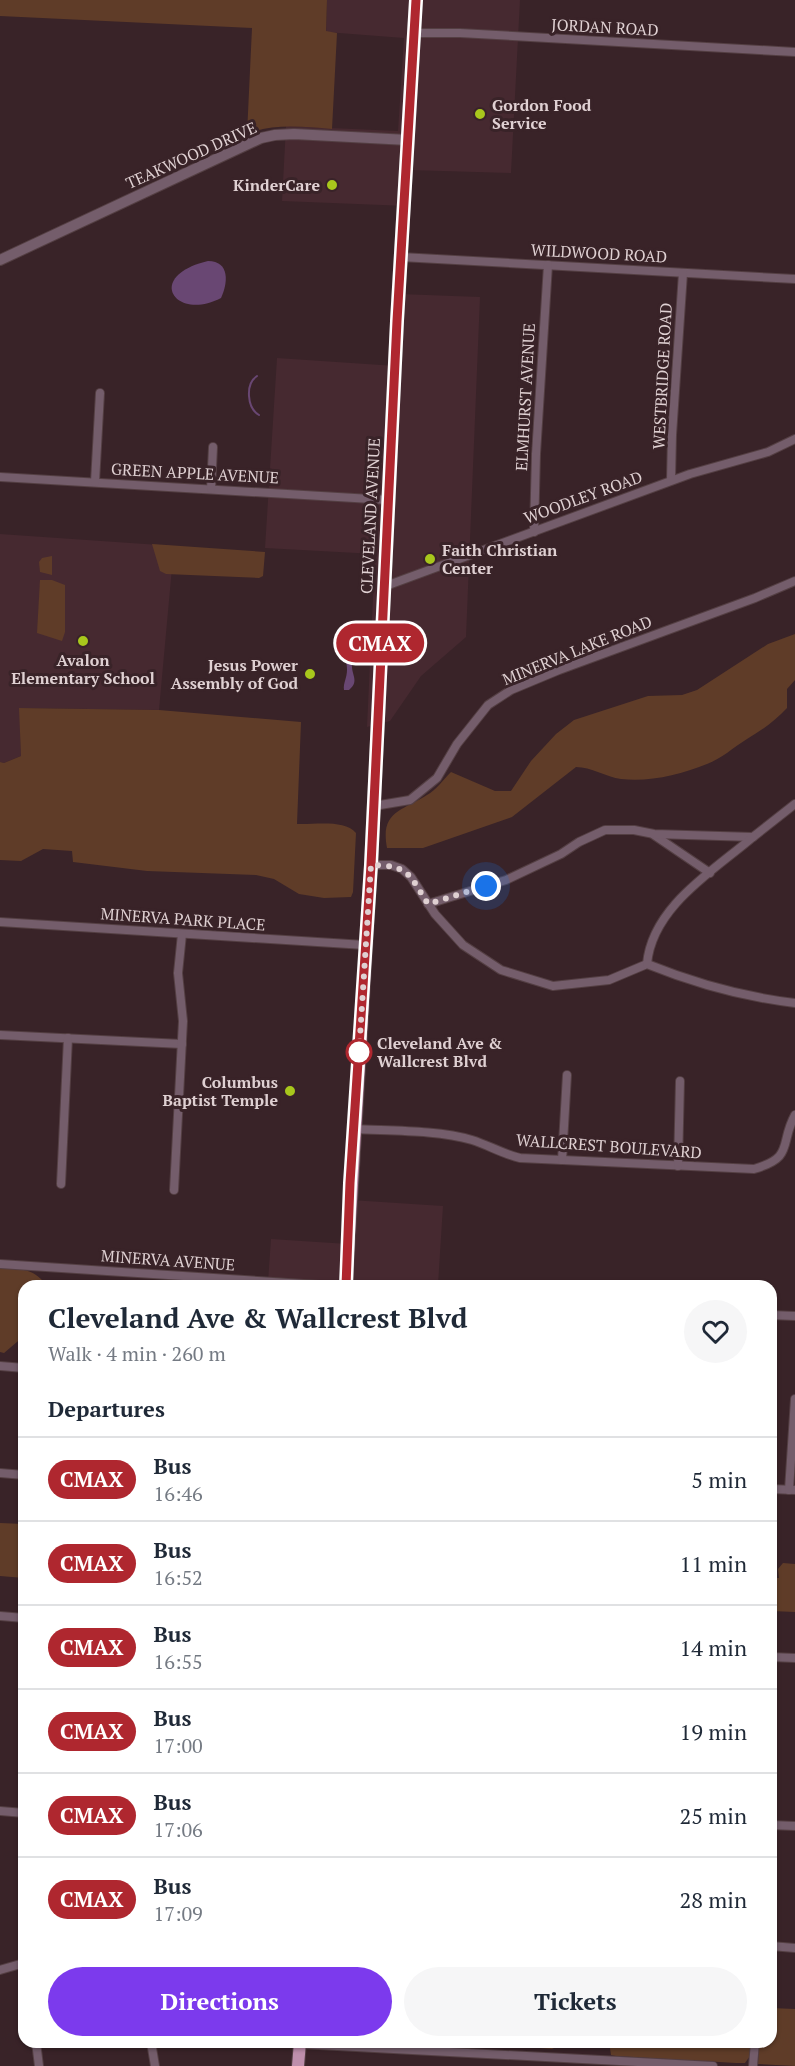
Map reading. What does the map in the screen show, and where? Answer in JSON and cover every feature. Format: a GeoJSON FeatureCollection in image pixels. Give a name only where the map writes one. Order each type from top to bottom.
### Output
{"type":"FeatureCollection","features":[{"type":"Feature","properties":{"kind":"main road","name":"CLEVELAND AVENUE"},"geometry":{"type":"LineString","coordinates":[[346,1280],[371,865],[383,587],[416,0]]}},
{"type":"Feature","properties":{"kind":"main road"},"geometry":{"type":"LineString","coordinates":[[298,2066],[300,2048]]}},
{"type":"Feature","properties":{"kind":"street","name":"JORDAN ROAD"},"geometry":{"type":"LineString","coordinates":[[414,33],[460,33],[795,52]]}},
{"type":"Feature","properties":{"kind":"street","name":"TEAKWOOD DRIVE"},"geometry":{"type":"LineString","coordinates":[[0,260],[261,138],[294,134],[408,140]]}},
{"type":"Feature","properties":{"kind":"street","name":"WILDWOOD ROAD"},"geometry":{"type":"LineString","coordinates":[[401,257],[795,279]]}},
{"type":"Feature","properties":{"kind":"street","name":"ELMHURST AVENUE"},"geometry":{"type":"LineString","coordinates":[[534,532],[536,454],[548,265]]}},
{"type":"Feature","properties":{"kind":"street","name":"WESTBRIDGE ROAD"},"geometry":{"type":"LineString","coordinates":[[671,480],[682,273]]}},
{"type":"Feature","properties":{"kind":"street"},"geometry":{"type":"LineString","coordinates":[[95,482],[100,393]]}},
{"type":"Feature","properties":{"kind":"street","name":"WOODLEY ROAD"},"geometry":{"type":"LineString","coordinates":[[383,587],[671,480],[768,452],[795,439]]}},
{"type":"Feature","properties":{"kind":"street"},"geometry":{"type":"LineString","coordinates":[[211,489],[213,447]]}},
{"type":"Feature","properties":{"kind":"street","name":"GREEN APPLE AVENUE"},"geometry":{"type":"LineString","coordinates":[[0,477],[388,500]]}},
{"type":"Feature","properties":{"kind":"street","name":"MINERVA LAKE ROAD"},"geometry":{"type":"LineString","coordinates":[[374,807],[410,800],[437,778],[457,744],[488,705],[511,690],[558,670],[755,598],[795,581]]}},
{"type":"Feature","properties":{"kind":"street"},"geometry":{"type":"LineString","coordinates":[[647,964],[658,929],[678,900],[753,837],[793,810]]}},
{"type":"Feature","properties":{"kind":"street"},"geometry":{"type":"LineString","coordinates":[[428,904],[506,880],[605,830],[753,837]]}},
{"type":"Feature","properties":{"kind":"street"},"geometry":{"type":"LineString","coordinates":[[654,834],[710,873]]}},
{"type":"Feature","properties":{"kind":"street"},"geometry":{"type":"LineString","coordinates":[[371,865],[391,865],[402,869],[411,877],[428,904],[463,945],[501,970],[554,986],[609,980],[647,964],[721,989],[768,1000],[795,1003]]}},
{"type":"Feature","properties":{"kind":"street","name":"MINERVA PARK PLACE"},"geometry":{"type":"LineString","coordinates":[[0,922],[365,945]]}},
{"type":"Feature","properties":{"kind":"street"},"geometry":{"type":"LineString","coordinates":[[174,1190],[183,1021],[178,973],[182,934]]}},
{"type":"Feature","properties":{"kind":"street"},"geometry":{"type":"LineString","coordinates":[[0,1035],[182,1044]]}},
{"type":"Feature","properties":{"kind":"street"},"geometry":{"type":"LineString","coordinates":[[61,1184],[68,1038]]}},
{"type":"Feature","properties":{"kind":"street"},"geometry":{"type":"LineString","coordinates":[[562,1160],[567,1075]]}},
{"type":"Feature","properties":{"kind":"street"},"geometry":{"type":"LineString","coordinates":[[678,1166],[681,1081]]}},
{"type":"Feature","properties":{"kind":"street","name":"WALLCREST BOULEVARD"},"geometry":{"type":"LineString","coordinates":[[354,1129],[452,1136],[472,1140],[511,1156],[754,1169],[772,1164],[785,1151],[795,1115]]}},
{"type":"Feature","properties":{"kind":"street","name":"MINERVA AVENUE"},"geometry":{"type":"LineString","coordinates":[[0,1264],[244,1280]]}},
{"type":"Feature","properties":{"kind":"street"},"geometry":{"type":"LineString","coordinates":[[777,1315],[795,1316]]}},
{"type":"Feature","properties":{"kind":"street"},"geometry":{"type":"LineString","coordinates":[[0,1366],[18,1368]]}},
{"type":"Feature","properties":{"kind":"street"},"geometry":{"type":"LineString","coordinates":[[777,1489],[792,1490],[795,1399]]}},
{"type":"Feature","properties":{"kind":"street"},"geometry":{"type":"LineString","coordinates":[[0,1473],[18,1474]]}},
{"type":"Feature","properties":{"kind":"street"},"geometry":{"type":"LineString","coordinates":[[0,1616],[18,1618]]}},
{"type":"Feature","properties":{"kind":"street"},"geometry":{"type":"LineString","coordinates":[[777,1657],[795,1658]]}},
{"type":"Feature","properties":{"kind":"street"},"geometry":{"type":"LineString","coordinates":[[0,1811],[18,1812]]}},
{"type":"Feature","properties":{"kind":"street"},"geometry":{"type":"LineString","coordinates":[[777,1825],[795,1826]]}},
{"type":"Feature","properties":{"kind":"street"},"geometry":{"type":"LineString","coordinates":[[777,1946],[795,1948]]}},
{"type":"Feature","properties":{"kind":"street"},"geometry":{"type":"LineString","coordinates":[[0,1970],[18,1966]]}},
{"type":"Feature","properties":{"kind":"street"},"geometry":{"type":"LineString","coordinates":[[37,2048],[39,2066]]}},
{"type":"Feature","properties":{"kind":"street"},"geometry":{"type":"LineString","coordinates":[[152,2048],[154,2066]]}},
{"type":"Feature","properties":{"kind":"street"},"geometry":{"type":"LineString","coordinates":[[390,2048],[713,2066]]}},
{"type":"Feature","properties":{"kind":"street"},"geometry":{"type":"LineString","coordinates":[[753,2066],[754,2048]]}},
{"type":"Feature","properties":{"kind":"shaded area"},"geometry":{"type":"Polygon","coordinates":[[[0,0],[327,0],[326,31],[337,33],[332,129],[278,127],[247,134],[252,28],[0,16],[0,0]]]}},
{"type":"Feature","properties":{"kind":"shaded area"},"geometry":{"type":"Polygon","coordinates":[[[327,0],[520,0],[511,173],[409,170],[407,206],[282,201],[286,126],[398,131],[404,38],[326,32],[327,0]]]}},
{"type":"Feature","properties":{"kind":"shaded area"},"geometry":{"type":"Polygon","coordinates":[[[208,261],[215,262],[224,269],[226,280],[221,298],[205,304],[180,301],[173,294],[172,286],[177,276],[188,268],[208,261]]]}},
{"type":"Feature","properties":{"kind":"shaded area"},"geometry":{"type":"Polygon","coordinates":[[[400,294],[480,297],[466,637],[421,676],[390,721],[367,727],[375,554],[265,548],[277,358],[396,366],[400,294]]]}},
{"type":"Feature","properties":{"kind":"shaded area","name":"Avalon Elementary School"},"geometry":{"type":"Polygon","coordinates":[[[0,534],[174,546],[159,710],[20,708],[21,756],[4,763],[0,762],[0,534]]]}},
{"type":"Feature","properties":{"kind":"shaded area"},"geometry":{"type":"Polygon","coordinates":[[[152,544],[265,552],[263,576],[259,578],[166,574],[160,571],[152,544]]]}},
{"type":"Feature","properties":{"kind":"shaded area"},"geometry":{"type":"Polygon","coordinates":[[[52,556],[52,575],[40,572],[39,562],[42,558],[52,556]]]}},
{"type":"Feature","properties":{"kind":"shaded area"},"geometry":{"type":"Polygon","coordinates":[[[40,580],[52,580],[65,585],[65,632],[62,641],[37,633],[40,580]]]}},
{"type":"Feature","properties":{"kind":"shaded area"},"geometry":{"type":"Polygon","coordinates":[[[795,634],[795,680],[787,689],[787,708],[763,729],[712,762],[676,774],[643,779],[621,779],[576,767],[512,817],[423,848],[387,848],[387,826],[390,819],[402,809],[430,793],[451,772],[495,791],[511,791],[531,761],[556,734],[574,720],[648,696],[682,695],[697,690],[768,644],[795,634]]]}},
{"type":"Feature","properties":{"kind":"shaded area"},"geometry":{"type":"Polygon","coordinates":[[[349,637],[356,639],[352,664],[355,681],[349,690],[344,690],[347,665],[343,649],[349,637]]]}},
{"type":"Feature","properties":{"kind":"shaded area"},"geometry":{"type":"Polygon","coordinates":[[[19,708],[159,710],[301,722],[297,824],[337,824],[356,833],[351,897],[324,898],[299,894],[274,879],[256,875],[147,871],[73,862],[72,851],[43,849],[21,861],[0,860],[0,762],[4,763],[21,756],[19,708]]]}},
{"type":"Feature","properties":{"kind":"shaded area"},"geometry":{"type":"Polygon","coordinates":[[[351,1200],[443,1206],[438,1280],[268,1280],[271,1239],[348,1244],[351,1200]]]}},
{"type":"Feature","properties":{"kind":"shaded area"},"geometry":{"type":"Polygon","coordinates":[[[0,1268],[31,1272],[42,1280],[18,1280],[18,1341],[4,1353],[0,1352],[0,1268]]]}},
{"type":"Feature","properties":{"kind":"shaded area"},"geometry":{"type":"Polygon","coordinates":[[[0,1523],[18,1524],[18,1578],[0,1576],[0,1523]]]}},
{"type":"Feature","properties":{"kind":"shaded area"},"geometry":{"type":"Polygon","coordinates":[[[783,1563],[795,1564],[795,1612],[777,1611],[778,1569],[783,1563]]]}},
{"type":"Feature","properties":{"kind":"shaded area"},"geometry":{"type":"Polygon","coordinates":[[[777,2008],[795,2009],[795,2066],[758,2064],[759,2048],[777,2048],[777,2008]]]}},
{"type":"Feature","properties":{"kind":"shaded area"},"geometry":{"type":"Polygon","coordinates":[[[610,2048],[750,2048],[750,2056],[745,2063],[611,2055],[610,2048]]]}},
{"type":"Feature","properties":{"kind":"waterway"},"geometry":{"type":"LineString","coordinates":[[257,376],[251,384],[249,396],[252,407],[259,415]]}},
{"type":"Feature","properties":{"kind":"bus line","name":"CMAX"},"geometry":{"type":"LineString","coordinates":[[346,1280],[350,1183],[371,865],[382,607],[416,0]]}},
{"type":"Feature","properties":{"kind":"place","name":"Gordon Food Service"},"geometry":{"type":"Point","coordinates":[480,114]}},
{"type":"Feature","properties":{"kind":"place","name":"KinderCare"},"geometry":{"type":"Point","coordinates":[332,185]}},
{"type":"Feature","properties":{"kind":"place","name":"Faith Christian Center"},"geometry":{"type":"Point","coordinates":[430,559]}},
{"type":"Feature","properties":{"kind":"place","name":"Avalon Elementary School"},"geometry":{"type":"Point","coordinates":[83,641]}},
{"type":"Feature","properties":{"kind":"place","name":"Jesus Power Assembly of God"},"geometry":{"type":"Point","coordinates":[310,674]}},
{"type":"Feature","properties":{"kind":"place","name":"Cleveland Ave & Wallcrest Blvd"},"geometry":{"type":"Point","coordinates":[359,1052]}},
{"type":"Feature","properties":{"kind":"place","name":"Columbus Baptist Temple"},"geometry":{"type":"Point","coordinates":[290,1091]}},
{"type":"Feature","properties":{"kind":"route"},"geometry":{"type":"LineString","coordinates":[[359,1052],[371,865],[391,865],[402,869],[411,877],[428,904],[486,886]]}}]}
